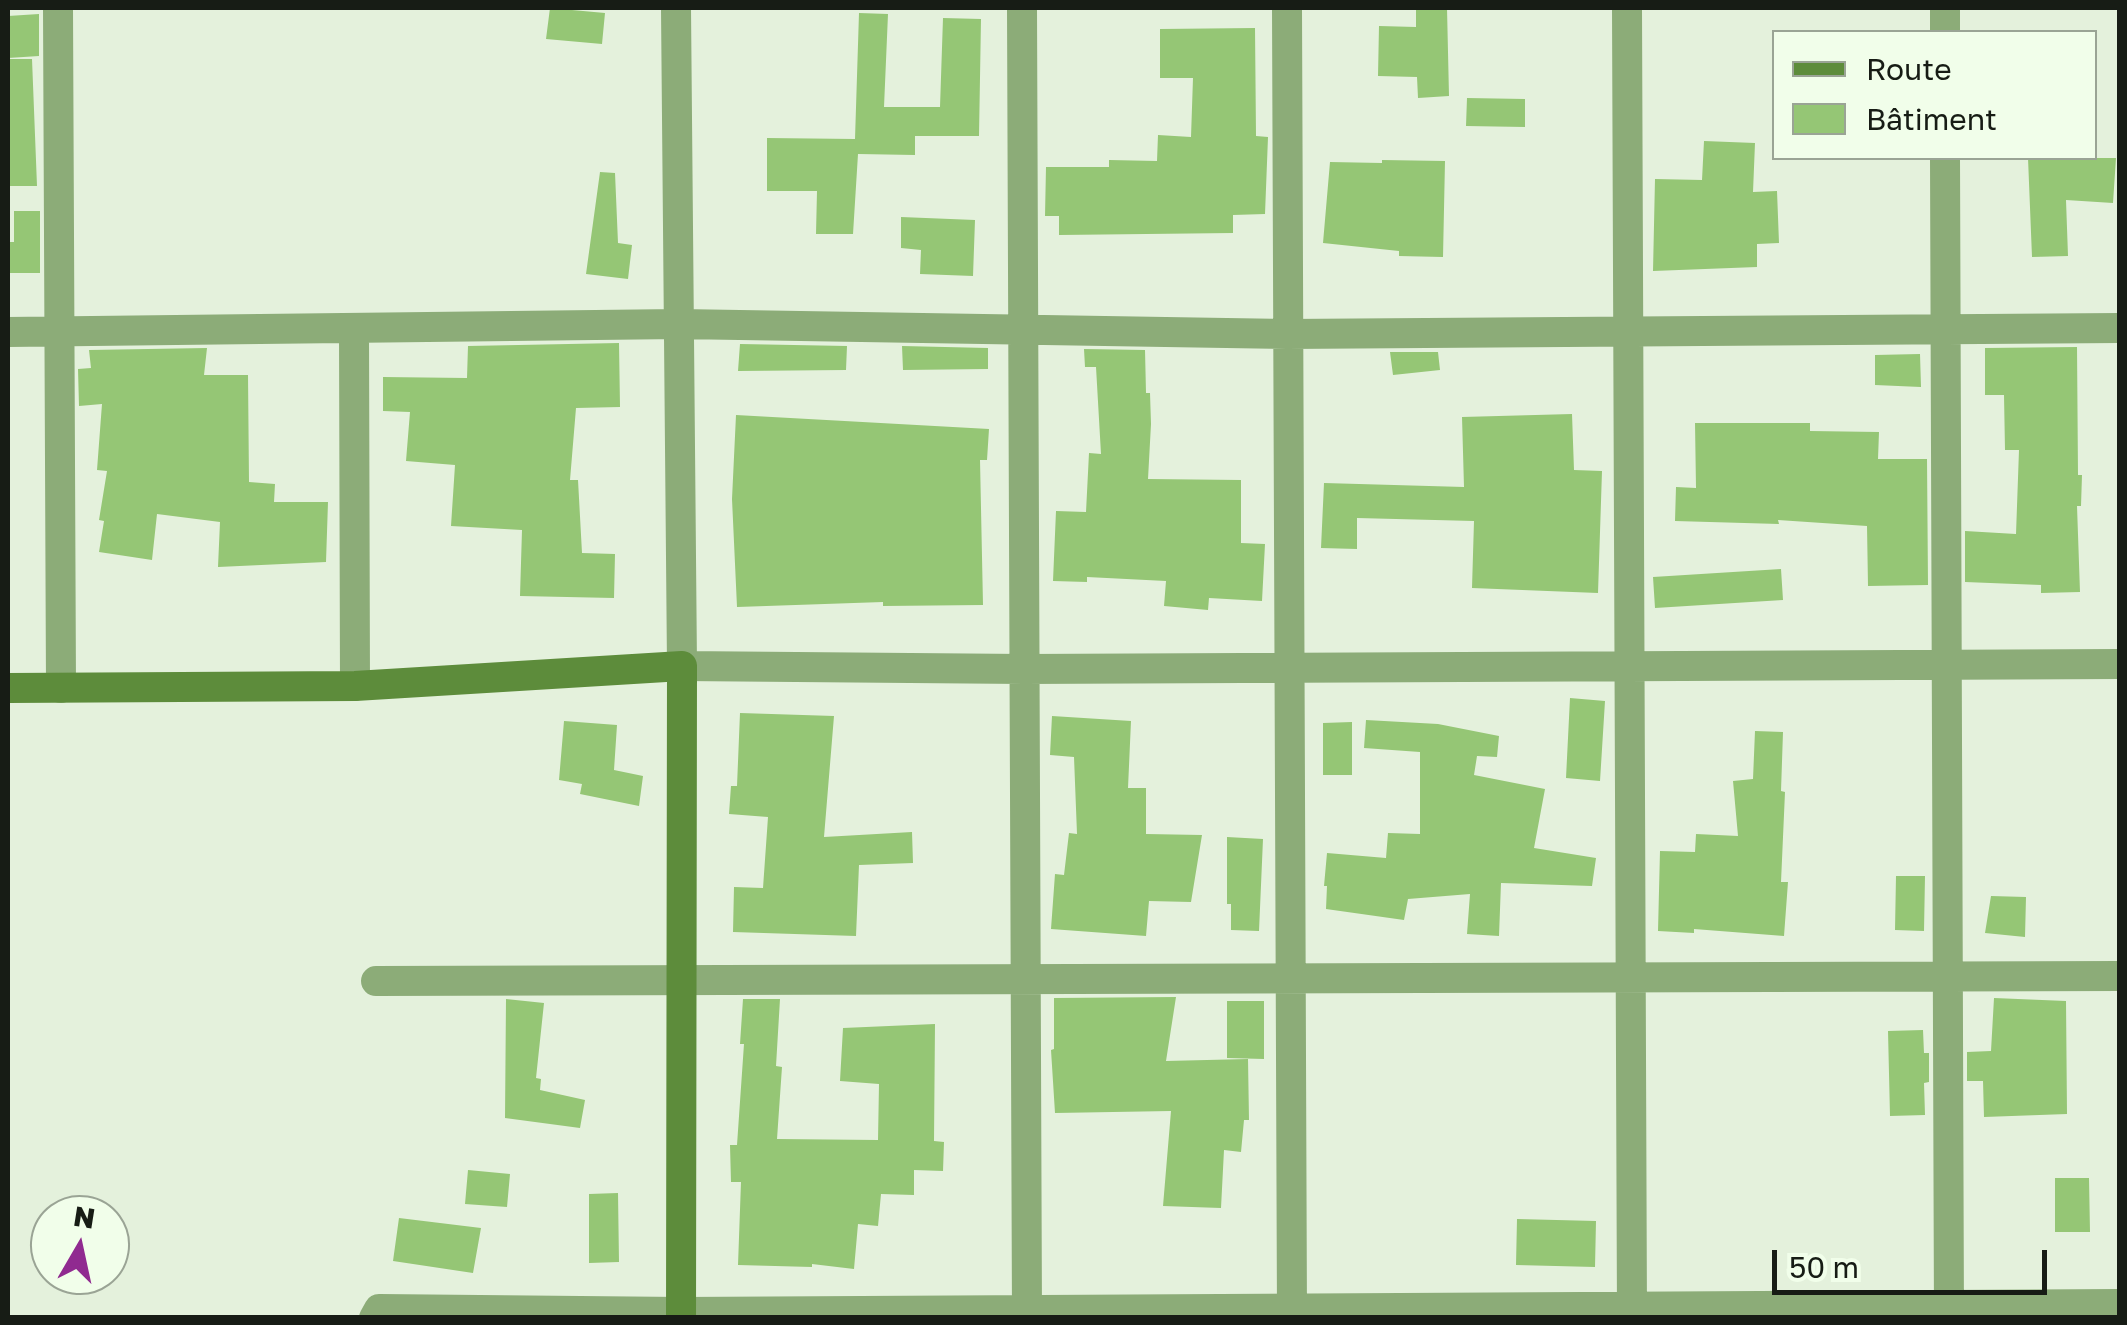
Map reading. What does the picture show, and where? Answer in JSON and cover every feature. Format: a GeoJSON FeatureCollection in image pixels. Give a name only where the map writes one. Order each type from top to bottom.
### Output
{"type":"FeatureCollection","features":[{"type":"Feature","properties":{"kind":"main road"},"geometry":{"type":"LineString","coordinates":[[8,688],[356,686],[682,666],[681,1315]]}},
{"type":"Feature","properties":{"kind":"street"},"geometry":{"type":"LineString","coordinates":[[58,8],[61,688]]}},
{"type":"Feature","properties":{"kind":"street"},"geometry":{"type":"LineString","coordinates":[[676,8],[682,666],[1024,669],[2120,664]]}},
{"type":"Feature","properties":{"kind":"street"},"geometry":{"type":"LineString","coordinates":[[1022,8],[1028,1314]]}},
{"type":"Feature","properties":{"kind":"street"},"geometry":{"type":"LineString","coordinates":[[1287,8],[1292,1313]]}},
{"type":"Feature","properties":{"kind":"street"},"geometry":{"type":"LineString","coordinates":[[1627,8],[1632,1312]]}},
{"type":"Feature","properties":{"kind":"street"},"geometry":{"type":"LineString","coordinates":[[1945,160],[1949,1311]]}},
{"type":"Feature","properties":{"kind":"street"},"geometry":{"type":"LineString","coordinates":[[8,332],[679,324],[1287,334],[2120,328]]}},
{"type":"Feature","properties":{"kind":"street"},"geometry":{"type":"LineString","coordinates":[[354,328],[356,686]]}},
{"type":"Feature","properties":{"kind":"street"},"geometry":{"type":"LineString","coordinates":[[376,981],[2120,976]]}},
{"type":"Feature","properties":{"kind":"street"},"geometry":{"type":"LineString","coordinates":[[374,1318],[379,1309],[681,1315],[1949,1311],[2120,1304]]}},
{"type":"Feature","properties":{"kind":"building"},"geometry":{"type":"Polygon","coordinates":[[[550,8],[605,13],[602,44],[546,39],[550,8]]]}},
{"type":"Feature","properties":{"kind":"building"},"geometry":{"type":"Polygon","coordinates":[[[1416,8],[1447,8],[1449,96],[1418,98],[1417,77],[1378,76],[1379,26],[1416,27],[1416,8]]]}},
{"type":"Feature","properties":{"kind":"building"},"geometry":{"type":"Polygon","coordinates":[[[859,13],[888,14],[884,107],[940,107],[943,18],[981,19],[979,136],[915,136],[915,155],[858,154],[853,234],[816,234],[817,191],[767,191],[767,138],[855,139],[859,13]]]}},
{"type":"Feature","properties":{"kind":"building"},"geometry":{"type":"Polygon","coordinates":[[[39,14],[39,56],[8,58],[8,16],[39,14]]]}},
{"type":"Feature","properties":{"kind":"building"},"geometry":{"type":"Polygon","coordinates":[[[1255,28],[1256,136],[1268,137],[1265,214],[1233,215],[1233,233],[1059,235],[1059,216],[1045,216],[1046,167],[1109,167],[1109,160],[1157,161],[1158,135],[1191,137],[1193,78],[1160,78],[1160,29],[1255,28]]]}},
{"type":"Feature","properties":{"kind":"building"},"geometry":{"type":"Polygon","coordinates":[[[8,59],[32,59],[37,186],[8,186],[8,59]]]}},
{"type":"Feature","properties":{"kind":"building"},"geometry":{"type":"Polygon","coordinates":[[[1467,98],[1525,99],[1525,127],[1466,126],[1467,98]]]}},
{"type":"Feature","properties":{"kind":"building"},"geometry":{"type":"Polygon","coordinates":[[[1704,141],[1755,143],[1753,192],[1777,191],[1779,243],[1757,244],[1757,267],[1653,271],[1655,179],[1702,180],[1704,141]]]}},
{"type":"Feature","properties":{"kind":"building"},"geometry":{"type":"Polygon","coordinates":[[[2116,158],[2113,203],[2066,200],[2068,256],[2032,257],[2028,160],[2116,158]]]}},
{"type":"Feature","properties":{"kind":"building"},"geometry":{"type":"Polygon","coordinates":[[[1445,161],[1443,257],[1399,256],[1399,251],[1323,243],[1330,162],[1445,161]]]}},
{"type":"Feature","properties":{"kind":"building"},"geometry":{"type":"Polygon","coordinates":[[[600,172],[615,173],[618,243],[632,245],[628,279],[586,274],[600,172]]]}},
{"type":"Feature","properties":{"kind":"building"},"geometry":{"type":"Polygon","coordinates":[[[14,211],[40,211],[40,273],[8,273],[14,211]]]}},
{"type":"Feature","properties":{"kind":"building"},"geometry":{"type":"Polygon","coordinates":[[[901,217],[975,220],[973,276],[920,274],[921,250],[901,248],[901,217]]]}},
{"type":"Feature","properties":{"kind":"building"},"geometry":{"type":"Polygon","coordinates":[[[619,343],[620,407],[576,408],[570,480],[578,480],[582,553],[615,554],[614,598],[520,596],[522,530],[451,526],[455,465],[406,461],[410,412],[383,411],[383,377],[467,378],[468,346],[619,343]]]}},
{"type":"Feature","properties":{"kind":"building"},"geometry":{"type":"Polygon","coordinates":[[[740,344],[847,346],[846,370],[738,371],[740,344]]]}},
{"type":"Feature","properties":{"kind":"building"},"geometry":{"type":"Polygon","coordinates":[[[902,346],[988,348],[988,369],[903,370],[902,346]]]}},
{"type":"Feature","properties":{"kind":"building"},"geometry":{"type":"Polygon","coordinates":[[[2077,347],[2078,475],[2082,475],[2081,506],[2077,506],[2080,592],[2041,593],[2041,585],[1965,582],[1965,531],[2016,534],[2019,450],[2005,450],[2004,395],[1985,395],[1985,348],[2077,347]]]}},
{"type":"Feature","properties":{"kind":"building"},"geometry":{"type":"Polygon","coordinates":[[[207,348],[204,375],[248,375],[249,482],[275,484],[274,502],[328,502],[326,562],[218,567],[220,522],[157,514],[152,560],[99,552],[104,521],[99,520],[107,471],[97,470],[102,404],[79,406],[78,369],[91,368],[89,350],[207,348]]]}},
{"type":"Feature","properties":{"kind":"building"},"geometry":{"type":"Polygon","coordinates":[[[1084,349],[1145,350],[1151,424],[1148,479],[1241,480],[1241,543],[1265,544],[1262,601],[1209,598],[1208,610],[1164,606],[1166,581],[1087,577],[1087,582],[1053,581],[1056,511],[1086,512],[1089,453],[1101,454],[1096,367],[1085,367],[1084,349]]]}},
{"type":"Feature","properties":{"kind":"building"},"geometry":{"type":"Polygon","coordinates":[[[1390,352],[1438,352],[1440,370],[1393,375],[1390,352]]]}},
{"type":"Feature","properties":{"kind":"building"},"geometry":{"type":"Polygon","coordinates":[[[1920,354],[1921,387],[1875,385],[1875,355],[1920,354]]]}},
{"type":"Feature","properties":{"kind":"building"},"geometry":{"type":"Polygon","coordinates":[[[1572,414],[1574,470],[1602,471],[1598,593],[1472,588],[1474,521],[1357,518],[1357,549],[1321,548],[1324,483],[1464,487],[1462,417],[1572,414]]]}},
{"type":"Feature","properties":{"kind":"building"},"geometry":{"type":"Polygon","coordinates":[[[736,415],[989,429],[987,460],[980,460],[983,605],[883,606],[883,602],[737,607],[732,499],[736,415]]]}},
{"type":"Feature","properties":{"kind":"building"},"geometry":{"type":"Polygon","coordinates":[[[1695,423],[1810,423],[1810,431],[1879,432],[1878,459],[1927,459],[1928,585],[1868,586],[1867,526],[1778,520],[1779,524],[1675,521],[1676,487],[1696,488],[1695,423]]]}},
{"type":"Feature","properties":{"kind":"building"},"geometry":{"type":"Polygon","coordinates":[[[1781,569],[1783,600],[1655,608],[1653,577],[1781,569]]]}},
{"type":"Feature","properties":{"kind":"building"},"geometry":{"type":"Polygon","coordinates":[[[1570,698],[1605,701],[1600,781],[1566,778],[1570,698]]]}},
{"type":"Feature","properties":{"kind":"building"},"geometry":{"type":"Polygon","coordinates":[[[740,713],[834,716],[824,837],[912,832],[913,863],[859,865],[856,936],[733,932],[734,887],[763,888],[768,817],[729,814],[731,786],[737,786],[740,713]]]}},
{"type":"Feature","properties":{"kind":"building"},"geometry":{"type":"Polygon","coordinates":[[[1052,716],[1131,721],[1128,788],[1146,788],[1146,834],[1202,835],[1191,902],[1149,901],[1146,936],[1051,929],[1055,874],[1064,875],[1069,833],[1077,834],[1074,757],[1050,755],[1052,716]]]}},
{"type":"Feature","properties":{"kind":"building"},"geometry":{"type":"Polygon","coordinates":[[[1366,720],[1438,724],[1499,736],[1497,757],[1477,756],[1474,775],[1545,789],[1534,848],[1596,858],[1592,886],[1501,883],[1499,936],[1467,934],[1470,894],[1408,899],[1404,920],[1326,909],[1327,853],[1386,858],[1388,833],[1420,834],[1420,752],[1364,748],[1366,720]]]}},
{"type":"Feature","properties":{"kind":"building"},"geometry":{"type":"Polygon","coordinates":[[[564,721],[617,725],[614,770],[643,776],[639,806],[580,794],[582,784],[559,780],[564,721]]]}},
{"type":"Feature","properties":{"kind":"building"},"geometry":{"type":"Polygon","coordinates":[[[1352,722],[1352,775],[1323,775],[1323,723],[1352,722]]]}},
{"type":"Feature","properties":{"kind":"building"},"geometry":{"type":"Polygon","coordinates":[[[1755,731],[1783,732],[1781,882],[1788,882],[1784,936],[1694,929],[1694,933],[1658,931],[1660,851],[1695,852],[1696,834],[1738,836],[1733,781],[1753,779],[1755,731]]]}},
{"type":"Feature","properties":{"kind":"building"},"geometry":{"type":"Polygon","coordinates":[[[1227,837],[1263,839],[1259,931],[1231,930],[1227,837]]]}},
{"type":"Feature","properties":{"kind":"building"},"geometry":{"type":"Polygon","coordinates":[[[1896,876],[1925,876],[1924,931],[1895,930],[1896,876]]]}},
{"type":"Feature","properties":{"kind":"building"},"geometry":{"type":"Polygon","coordinates":[[[1991,896],[2026,897],[2025,937],[1985,933],[1991,896]]]}},
{"type":"Feature","properties":{"kind":"building"},"geometry":{"type":"Polygon","coordinates":[[[1176,997],[1166,1061],[1248,1059],[1249,1120],[1244,1120],[1241,1152],[1224,1150],[1221,1208],[1163,1206],[1171,1111],[1055,1113],[1051,1050],[1054,998],[1176,997]]]}},
{"type":"Feature","properties":{"kind":"building"},"geometry":{"type":"Polygon","coordinates":[[[1994,998],[2066,1001],[2067,1114],[1984,1117],[1983,1081],[1967,1081],[1967,1052],[1991,1051],[1994,998]]]}},
{"type":"Feature","properties":{"kind":"building"},"geometry":{"type":"Polygon","coordinates":[[[506,999],[544,1003],[536,1078],[541,1079],[540,1090],[585,1100],[580,1128],[505,1118],[506,999]]]}},
{"type":"Feature","properties":{"kind":"building"},"geometry":{"type":"Polygon","coordinates":[[[743,999],[780,999],[776,1066],[782,1067],[777,1139],[878,1140],[879,1084],[840,1081],[843,1028],[935,1024],[934,1141],[944,1142],[943,1171],[914,1170],[914,1195],[881,1194],[878,1226],[858,1224],[854,1269],[812,1264],[738,1265],[741,1182],[731,1182],[730,1145],[737,1145],[743,999]]]}},
{"type":"Feature","properties":{"kind":"building"},"geometry":{"type":"Polygon","coordinates":[[[1227,1001],[1264,1001],[1264,1059],[1227,1058],[1227,1001]]]}},
{"type":"Feature","properties":{"kind":"building"},"geometry":{"type":"Polygon","coordinates":[[[1923,1030],[1924,1053],[1929,1053],[1929,1082],[1924,1083],[1925,1115],[1890,1116],[1888,1031],[1923,1030]]]}},
{"type":"Feature","properties":{"kind":"building"},"geometry":{"type":"Polygon","coordinates":[[[468,1170],[510,1174],[507,1207],[465,1204],[468,1170]]]}},
{"type":"Feature","properties":{"kind":"building"},"geometry":{"type":"Polygon","coordinates":[[[2055,1178],[2089,1178],[2090,1232],[2055,1232],[2055,1178]]]}},
{"type":"Feature","properties":{"kind":"building"},"geometry":{"type":"Polygon","coordinates":[[[618,1193],[619,1262],[589,1263],[589,1194],[618,1193]]]}},
{"type":"Feature","properties":{"kind":"building"},"geometry":{"type":"Polygon","coordinates":[[[399,1218],[481,1228],[473,1273],[393,1261],[399,1218]]]}},
{"type":"Feature","properties":{"kind":"building"},"geometry":{"type":"Polygon","coordinates":[[[1517,1219],[1596,1221],[1595,1267],[1516,1265],[1517,1219]]]}}]}
